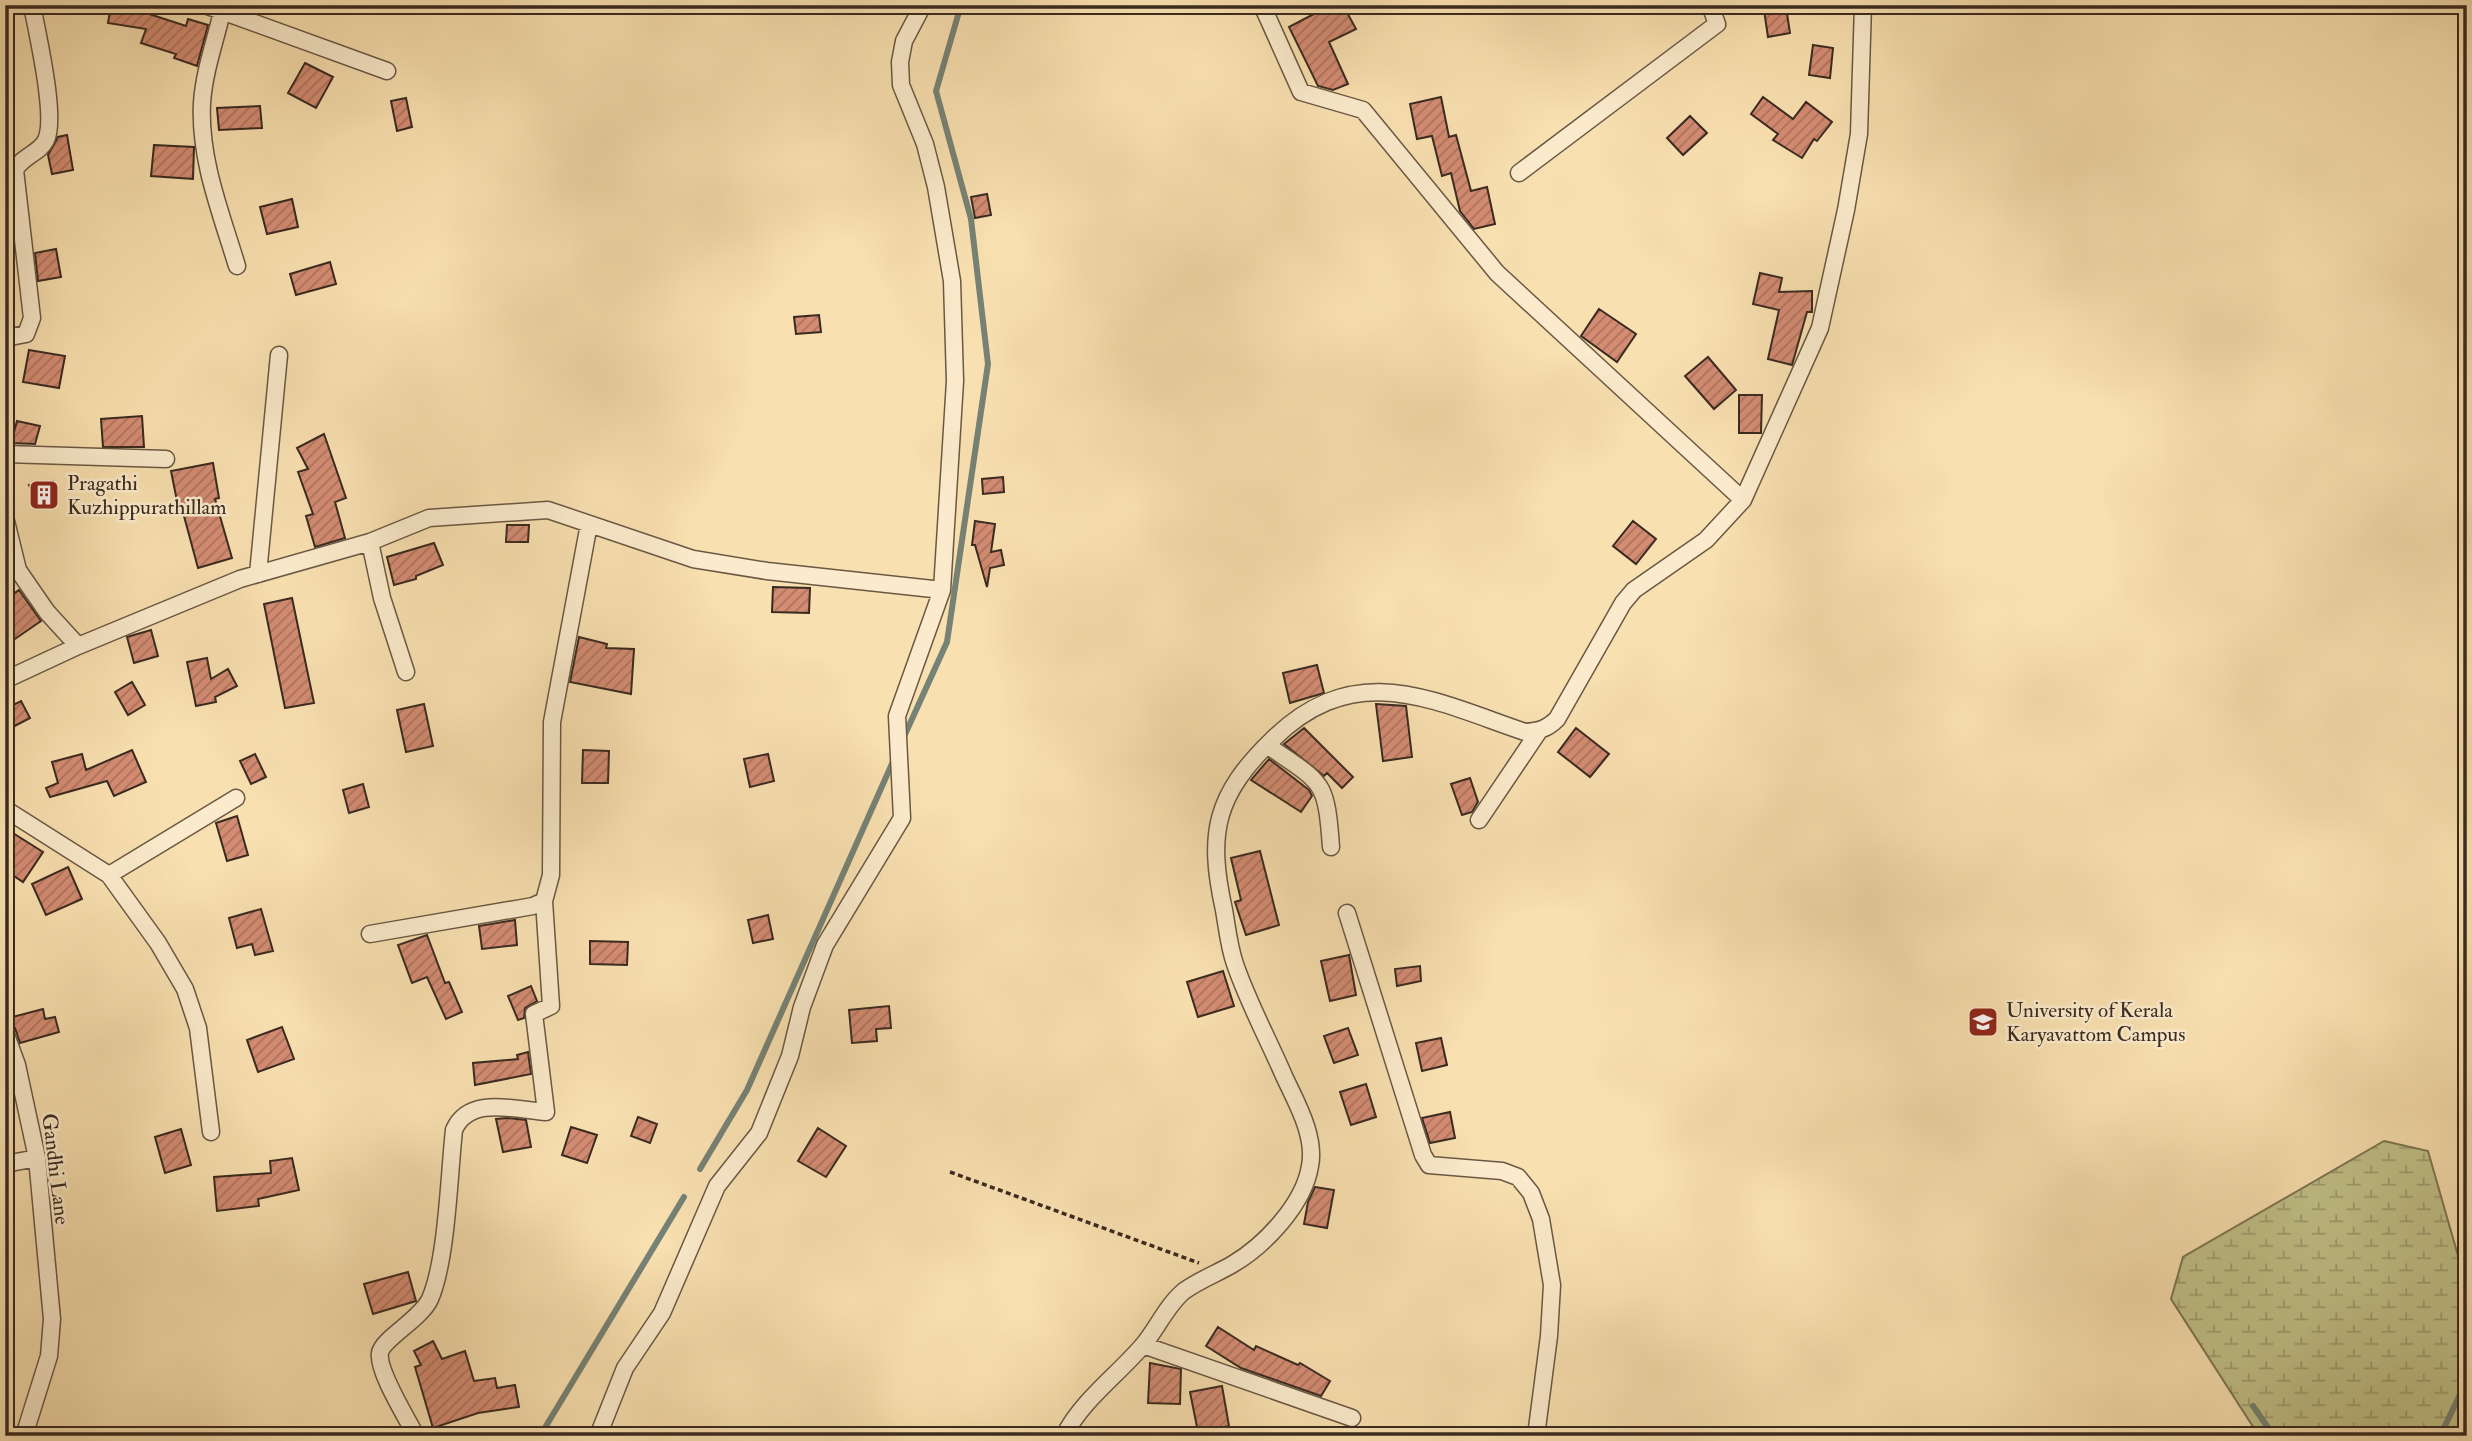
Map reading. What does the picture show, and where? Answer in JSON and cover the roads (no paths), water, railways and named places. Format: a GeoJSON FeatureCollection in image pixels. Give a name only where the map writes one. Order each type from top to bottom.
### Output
{"type":"FeatureCollection","features":[{"type":"Feature","properties":{"kind":"street"},"geometry":{"type":"LineString","coordinates":[[5,338],[26,334],[32,318],[15,170],[20,161],[46,141],[49,130],[47,93],[32,5]]}},
{"type":"Feature","properties":{"kind":"street"},"geometry":{"type":"LineString","coordinates":[[205,5],[387,71]]}},
{"type":"Feature","properties":{"kind":"street"},"geometry":{"type":"LineString","coordinates":[[598,1436],[625,1368],[662,1313],[717,1186],[759,1133],[790,1056],[802,1007],[825,945],[902,818],[897,716],[942,590],[955,381],[952,281],[936,187],[925,144],[901,85],[900,62],[904,41],[923,5]]}},
{"type":"Feature","properties":{"kind":"street"},"geometry":{"type":"LineString","coordinates":[[1262,5],[1301,92],[1363,110],[1497,273],[1743,500]]}},
{"type":"Feature","properties":{"kind":"street"},"geometry":{"type":"LineString","coordinates":[[1519,173],[1717,24],[1710,5]]}},
{"type":"Feature","properties":{"kind":"street"},"geometry":{"type":"LineString","coordinates":[[1479,820],[1539,732],[1557,719],[1623,603],[1634,590],[1706,540],[1743,500],[1820,328],[1859,134],[1863,5]]}},
{"type":"Feature","properties":{"kind":"street"},"geometry":{"type":"LineString","coordinates":[[222,12],[204,86],[204,143],[206,163],[237,266]]}},
{"type":"Feature","properties":{"kind":"street"},"geometry":{"type":"LineString","coordinates":[[258,574],[279,355]]}},
{"type":"Feature","properties":{"kind":"street"},"geometry":{"type":"LineString","coordinates":[[5,454],[166,459]]}},
{"type":"Feature","properties":{"kind":"street"},"geometry":{"type":"LineString","coordinates":[[5,680],[78,646],[258,574],[370,542],[429,518],[548,510],[693,559],[767,571],[942,590]]}},
{"type":"Feature","properties":{"kind":"street"},"geometry":{"type":"LineString","coordinates":[[5,517],[18,570],[47,612],[78,646]]}},
{"type":"Feature","properties":{"kind":"street"},"geometry":{"type":"LineString","coordinates":[[416,1436],[381,1366],[380,1352],[386,1341],[409,1325],[419,1314],[434,1287],[454,1130],[459,1119],[470,1110],[487,1107],[546,1112],[534,1014],[551,1006],[544,901],[551,875],[552,722],[589,524]]}},
{"type":"Feature","properties":{"kind":"street"},"geometry":{"type":"LineString","coordinates":[[370,542],[382,597],[406,672]]}},
{"type":"Feature","properties":{"kind":"street"},"geometry":{"type":"LineString","coordinates":[[1064,1436],[1072,1420],[1143,1345],[1183,1292],[1236,1262],[1276,1227],[1305,1184],[1311,1165],[1311,1148],[1298,1108],[1235,963],[1214,865],[1214,846],[1226,801],[1240,775],[1294,719],[1326,702],[1371,691],[1415,694],[1525,732],[1539,732]]}},
{"type":"Feature","properties":{"kind":"street"},"geometry":{"type":"LineString","coordinates":[[1267,745],[1322,787],[1328,808],[1331,847]]}},
{"type":"Feature","properties":{"kind":"street"},"geometry":{"type":"LineString","coordinates":[[109,875],[236,798]]}},
{"type":"Feature","properties":{"kind":"street"},"geometry":{"type":"LineString","coordinates":[[5,809],[109,875],[185,989],[198,1028],[211,1132]]}},
{"type":"Feature","properties":{"kind":"street"},"geometry":{"type":"LineString","coordinates":[[370,934],[533,906],[544,901]]}},
{"type":"Feature","properties":{"kind":"street"},"geometry":{"type":"LineString","coordinates":[[1348,913],[1423,1155],[1429,1165],[1502,1171],[1518,1177],[1531,1192],[1541,1219],[1552,1285],[1549,1336],[1536,1436]]}},
{"type":"Feature","properties":{"kind":"street","name":"Gandhi Lane"},"geometry":{"type":"LineString","coordinates":[[5,1032],[11,1067],[37,1158],[52,1319],[49,1356],[24,1436]]}},
{"type":"Feature","properties":{"kind":"street"},"geometry":{"type":"LineString","coordinates":[[5,1164],[37,1158]]}},
{"type":"Feature","properties":{"kind":"street"},"geometry":{"type":"LineString","coordinates":[[1143,1345],[1352,1418]]}},
{"type":"Feature","properties":{"kind":"waterway"},"geometry":{"type":"LineString","coordinates":[[902,741],[947,642],[988,364],[971,219],[936,91],[961,5]]}},
{"type":"Feature","properties":{"kind":"waterway"},"geometry":{"type":"LineString","coordinates":[[700,1169],[747,1090],[895,757]]}},
{"type":"Feature","properties":{"kind":"waterway"},"geometry":{"type":"LineString","coordinates":[[540,1436],[684,1197]]}},
{"type":"Feature","properties":{"kind":"waterway"},"geometry":{"type":"LineString","coordinates":[[2445,1436],[2443,1430],[2467,1380]]}},
{"type":"Feature","properties":{"kind":"waterway"},"geometry":{"type":"LineString","coordinates":[[2253,1406],[2274,1436]]}},
{"type":"Feature","properties":{"kind":"place","name":"Pragathi Kuzhippurathillam"},"geometry":{"type":"Point","coordinates":[44,495]}},
{"type":"Feature","properties":{"kind":"place","name":"University of Kerala Karyavattom Campus"},"geometry":{"type":"Point","coordinates":[1983,1022]}}]}
